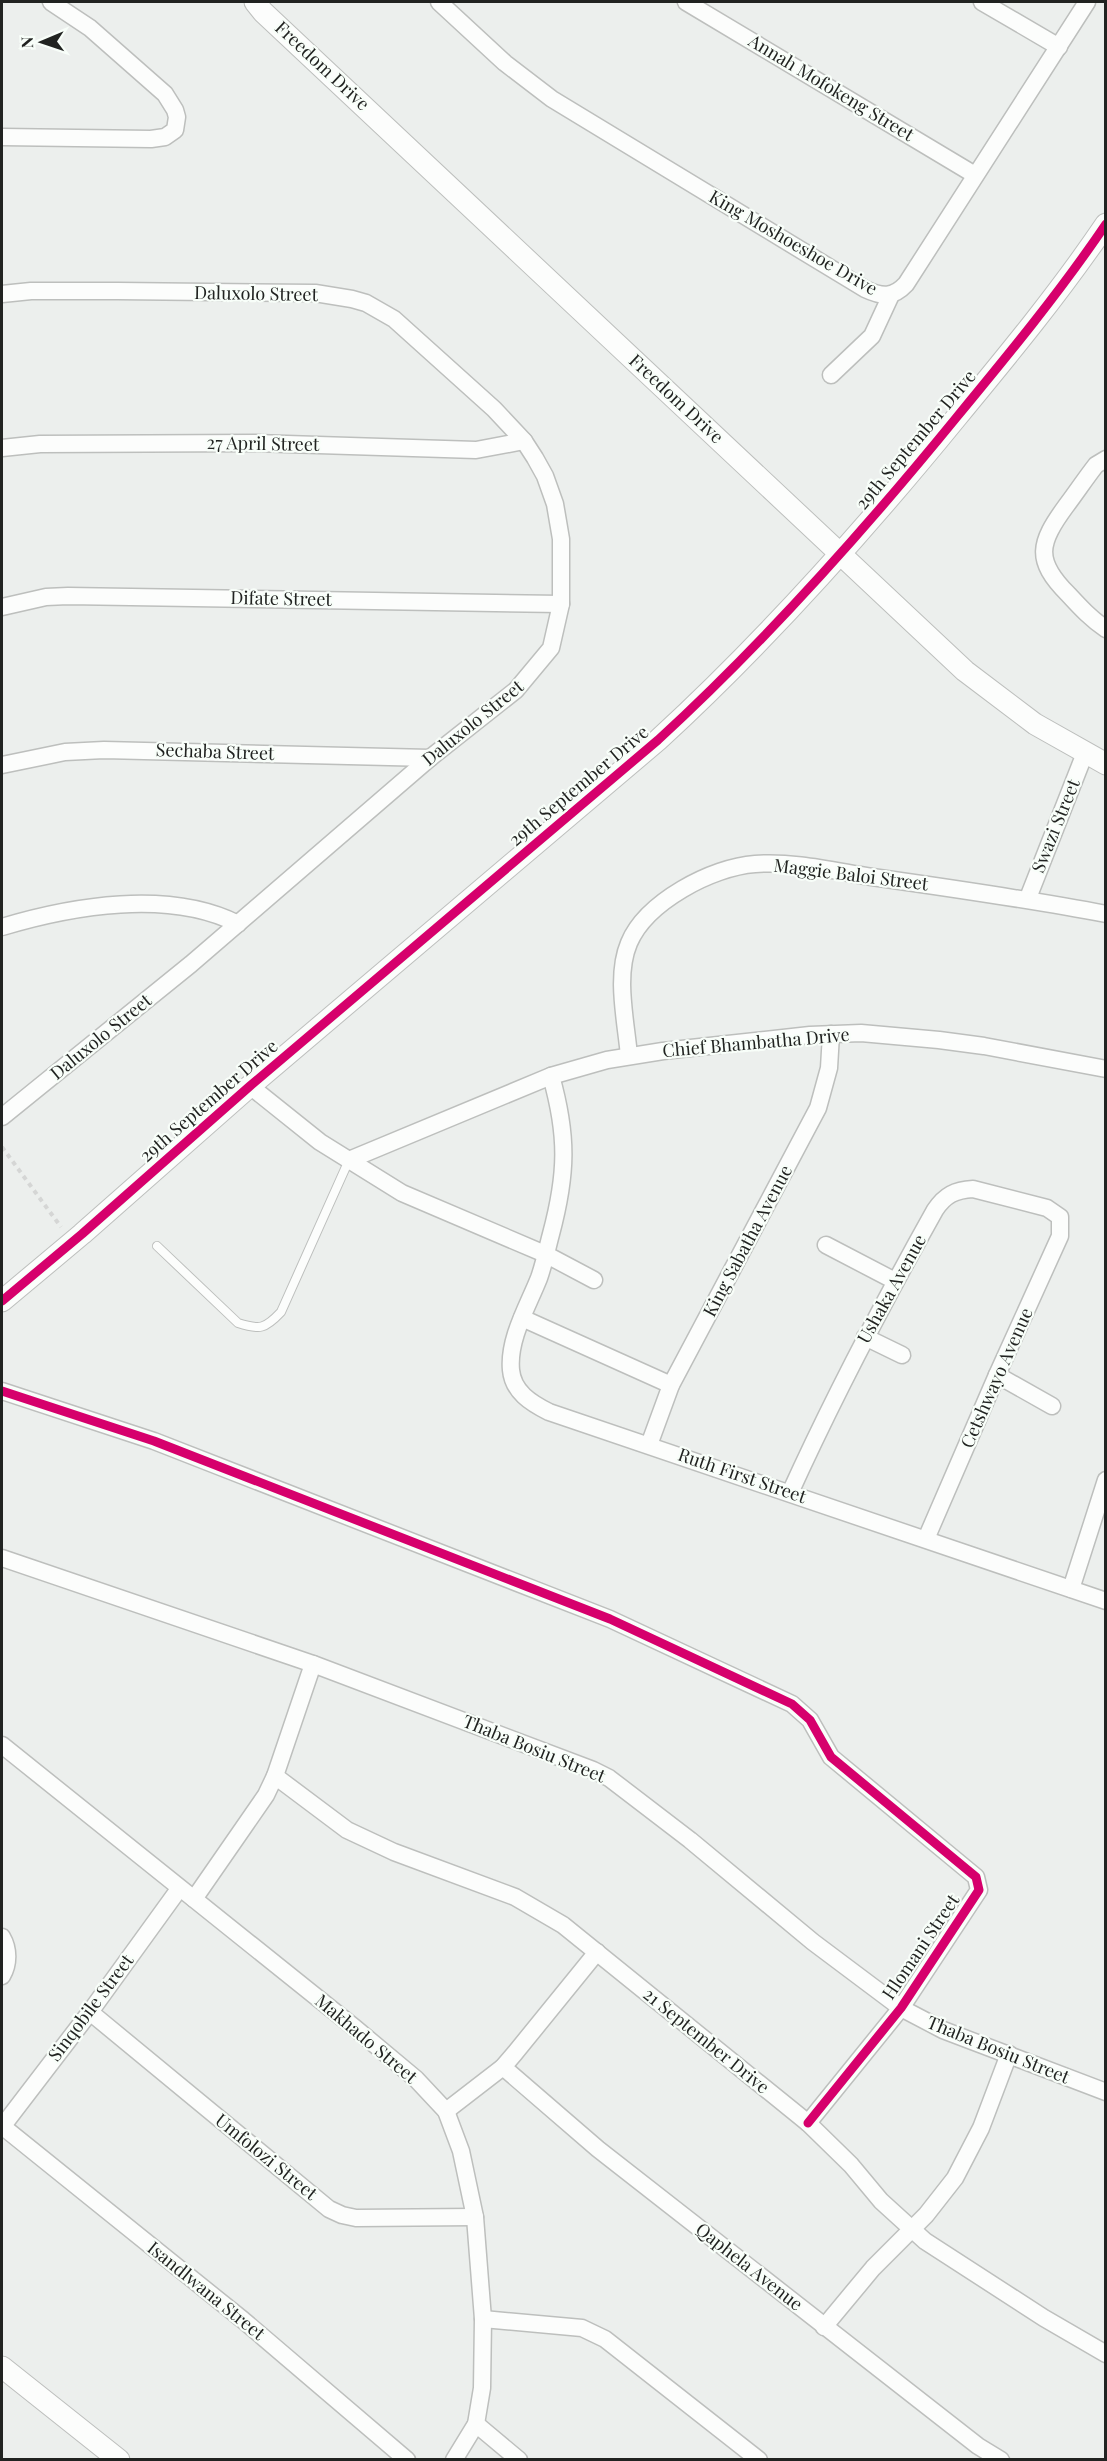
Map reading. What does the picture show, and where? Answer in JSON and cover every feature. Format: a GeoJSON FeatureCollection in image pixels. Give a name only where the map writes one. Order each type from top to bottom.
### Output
{"type":"FeatureCollection","features":[{"type":"Feature","properties":{"kind":"street"},"geometry":{"type":"LineString","coordinates":[[2,137],[151,139],[165,137],[175,130],[177,124],[175,110],[165,94],[90,28],[51,2]]}},
{"type":"Feature","properties":{"kind":"street","name":"King Moshoeshoe Drive"},"geometry":{"type":"LineString","coordinates":[[439,2],[505,63],[552,99],[865,289],[880,295],[891,295],[906,284],[1087,2]]}},
{"type":"Feature","properties":{"kind":"street","name":"Annah Mofokeng Street"},"geometry":{"type":"LineString","coordinates":[[686,2],[975,175]]}},
{"type":"Feature","properties":{"kind":"street"},"geometry":{"type":"LineString","coordinates":[[982,2],[1059,47]]}},
{"type":"Feature","properties":{"kind":"street","name":"Freedom Drive"},"geometry":{"type":"LineString","coordinates":[[255,5],[841,555],[986,688],[1035,724],[1106,764]]}},
{"type":"Feature","properties":{"kind":"street","name":"29th September Drive"},"geometry":{"type":"LineString","coordinates":[[2,1301],[250,1086],[658,741],[756,648],[841,555],[988,379],[1106,224]]}},
{"type":"Feature","properties":{"kind":"street","name":"Daluxolo Street"},"geometry":{"type":"LineString","coordinates":[[2,294],[31,291],[315,293],[352,299],[381,311],[408,330],[494,409],[524,441],[545,476],[555,504],[561,539],[561,604],[551,648],[535,671],[516,690],[430,758],[238,924],[2,1117]]}},
{"type":"Feature","properties":{"kind":"street"},"geometry":{"type":"LineString","coordinates":[[831,375],[877,329],[891,295]]}},
{"type":"Feature","properties":{"kind":"street","name":"27 April Street"},"geometry":{"type":"LineString","coordinates":[[2,448],[71,443],[255,443],[476,450],[524,441]]}},
{"type":"Feature","properties":{"kind":"street"},"geometry":{"type":"LineString","coordinates":[[1106,459],[1096,465],[1053,523],[1043,549],[1046,565],[1054,580],[1088,615],[1106,629]]}},
{"type":"Feature","properties":{"kind":"street","name":"Difate Street"},"geometry":{"type":"LineString","coordinates":[[2,606],[68,596],[561,604]]}},
{"type":"Feature","properties":{"kind":"street","name":"Sechaba Street"},"geometry":{"type":"LineString","coordinates":[[2,765],[65,752],[104,750],[430,758]]}},
{"type":"Feature","properties":{"kind":"street","name":"Swazi Street"},"geometry":{"type":"LineString","coordinates":[[1028,898],[1085,753]]}},
{"type":"Feature","properties":{"kind":"street","name":"Maggie Baloi Street"},"geometry":{"type":"LineString","coordinates":[[629,1056],[623,973],[629,942],[637,927],[651,913],[672,896],[705,876],[753,864],[776,864],[1028,898],[1106,914]]}},
{"type":"Feature","properties":{"kind":"street"},"geometry":{"type":"LineString","coordinates":[[2,927],[58,912],[151,905],[201,909],[219,914],[238,924]]}},
{"type":"Feature","properties":{"kind":"street","name":"Chief Bhambatha Drive"},"geometry":{"type":"LineString","coordinates":[[349,1160],[551,1076],[581,1066],[629,1056],[831,1034],[861,1033],[939,1040],[1106,1070]]}},
{"type":"Feature","properties":{"kind":"street","name":"King Sabatha Avenue"},"geometry":{"type":"LineString","coordinates":[[650,1445],[670,1386],[818,1108],[829,1068],[831,1034]]}},
{"type":"Feature","properties":{"kind":"street"},"geometry":{"type":"LineString","coordinates":[[545,1254],[561,1190],[564,1166],[562,1120],[551,1076]]}},
{"type":"Feature","properties":{"kind":"street"},"geometry":{"type":"LineString","coordinates":[[250,1086],[297,1125],[393,1189],[429,1207],[545,1254],[594,1280]]}},
{"type":"Feature","properties":{"kind":"street","name":"Ushaka Avenue"},"geometry":{"type":"LineString","coordinates":[[790,1493],[828,1408],[864,1337],[945,1196],[973,1189],[1047,1208],[1060,1217]]}},
{"type":"Feature","properties":{"kind":"street","name":"Cetshwayo Avenue"},"geometry":{"type":"LineString","coordinates":[[926,1539],[1060,1236],[1060,1217]]}},
{"type":"Feature","properties":{"kind":"street"},"geometry":{"type":"LineString","coordinates":[[826,1245],[895,1281]]}},
{"type":"Feature","properties":{"kind":"street","name":"Ruth First Street"},"geometry":{"type":"LineString","coordinates":[[545,1254],[540,1275],[522,1318],[511,1358],[511,1369],[522,1395],[549,1412],[1106,1601]]}},
{"type":"Feature","properties":{"kind":"street"},"geometry":{"type":"LineString","coordinates":[[522,1318],[670,1386]]}},
{"type":"Feature","properties":{"kind":"street"},"geometry":{"type":"LineString","coordinates":[[864,1337],[902,1355]]}},
{"type":"Feature","properties":{"kind":"street"},"geometry":{"type":"LineString","coordinates":[[997,1375],[1052,1406]]}},
{"type":"Feature","properties":{"kind":"street","name":"Hlomani Street"},"geometry":{"type":"LineString","coordinates":[[2,1391],[154,1441],[610,1619],[792,1704],[810,1720],[831,1757],[976,1876],[979,1890],[901,2007],[808,2123]]}},
{"type":"Feature","properties":{"kind":"street"},"geometry":{"type":"LineString","coordinates":[[1071,1589],[1106,1480]]}},
{"type":"Feature","properties":{"kind":"street","name":"Thaba Bosiu Street"},"geometry":{"type":"LineString","coordinates":[[2,1558],[313,1664],[570,1761],[609,1778],[690,1840],[813,1942],[901,2007],[943,2030],[1106,2092]]}},
{"type":"Feature","properties":{"kind":"street"},"geometry":{"type":"LineString","coordinates":[[194,1899],[266,1794],[275,1776],[313,1664]]}},
{"type":"Feature","properties":{"kind":"street","name":"Makhado Street"},"geometry":{"type":"LineString","coordinates":[[2,1745],[407,2072],[446,2111],[462,2151],[475,2217],[483,2319],[482,2388],[476,2424],[454,2460]]}},
{"type":"Feature","properties":{"kind":"street","name":"21 September Drive"},"geometry":{"type":"LineString","coordinates":[[275,1776],[347,1830],[394,1852],[515,1897],[563,1925],[808,2123],[851,2165],[881,2201],[911,2229],[962,2266],[1106,2354]]}},
{"type":"Feature","properties":{"kind":"street","name":"Sinqobile Street"},"geometry":{"type":"LineString","coordinates":[[2,2126],[90,2012],[179,1889]]}},
{"type":"Feature","properties":{"kind":"street"},"geometry":{"type":"LineString","coordinates":[[2,1937],[7,1945],[7,1965],[2,1976]]}},
{"type":"Feature","properties":{"kind":"street"},"geometry":{"type":"LineString","coordinates":[[446,2111],[503,2067],[597,1952]]}},
{"type":"Feature","properties":{"kind":"street","name":"Umfolozi Street"},"geometry":{"type":"LineString","coordinates":[[90,2012],[329,2209],[356,2218],[475,2217]]}},
{"type":"Feature","properties":{"kind":"street"},"geometry":{"type":"LineString","coordinates":[[824,2327],[873,2268],[939,2199],[970,2151],[1009,2054]]}},
{"type":"Feature","properties":{"kind":"street","name":"Qaphela Avenue"},"geometry":{"type":"LineString","coordinates":[[503,2067],[598,2149],[824,2327],[974,2453],[1001,2460]]}},
{"type":"Feature","properties":{"kind":"street","name":"Isandlwana Street"},"geometry":{"type":"LineString","coordinates":[[2,2126],[243,2320],[407,2460]]}},
{"type":"Feature","properties":{"kind":"street"},"geometry":{"type":"LineString","coordinates":[[483,2319],[582,2328],[605,2339],[759,2460]]}},
{"type":"Feature","properties":{"kind":"street"},"geometry":{"type":"LineString","coordinates":[[2,2367],[119,2460]]}},
{"type":"Feature","properties":{"kind":"street"},"geometry":{"type":"LineString","coordinates":[[476,2424],[519,2460]]}},
{"type":"Feature","properties":{"kind":"lane"},"geometry":{"type":"LineString","coordinates":[[157,1246],[238,1323],[255,1328],[269,1325],[281,1312],[349,1160]]}},
{"type":"Feature","properties":{"kind":"path"},"geometry":{"type":"LineString","coordinates":[[2,1147],[72,1242]]}},
{"type":"Feature","properties":{"kind":"cycle path"},"geometry":{"type":"LineString","coordinates":[[2,1301],[250,1086],[658,740],[737,664],[886,502],[1033,323],[1106,224]]}},
{"type":"Feature","properties":{"kind":"cycle path"},"geometry":{"type":"LineString","coordinates":[[2,1391],[154,1441],[610,1619],[792,1704],[810,1720],[831,1757],[976,1877],[979,1890],[901,2008],[808,2123]]}}]}
